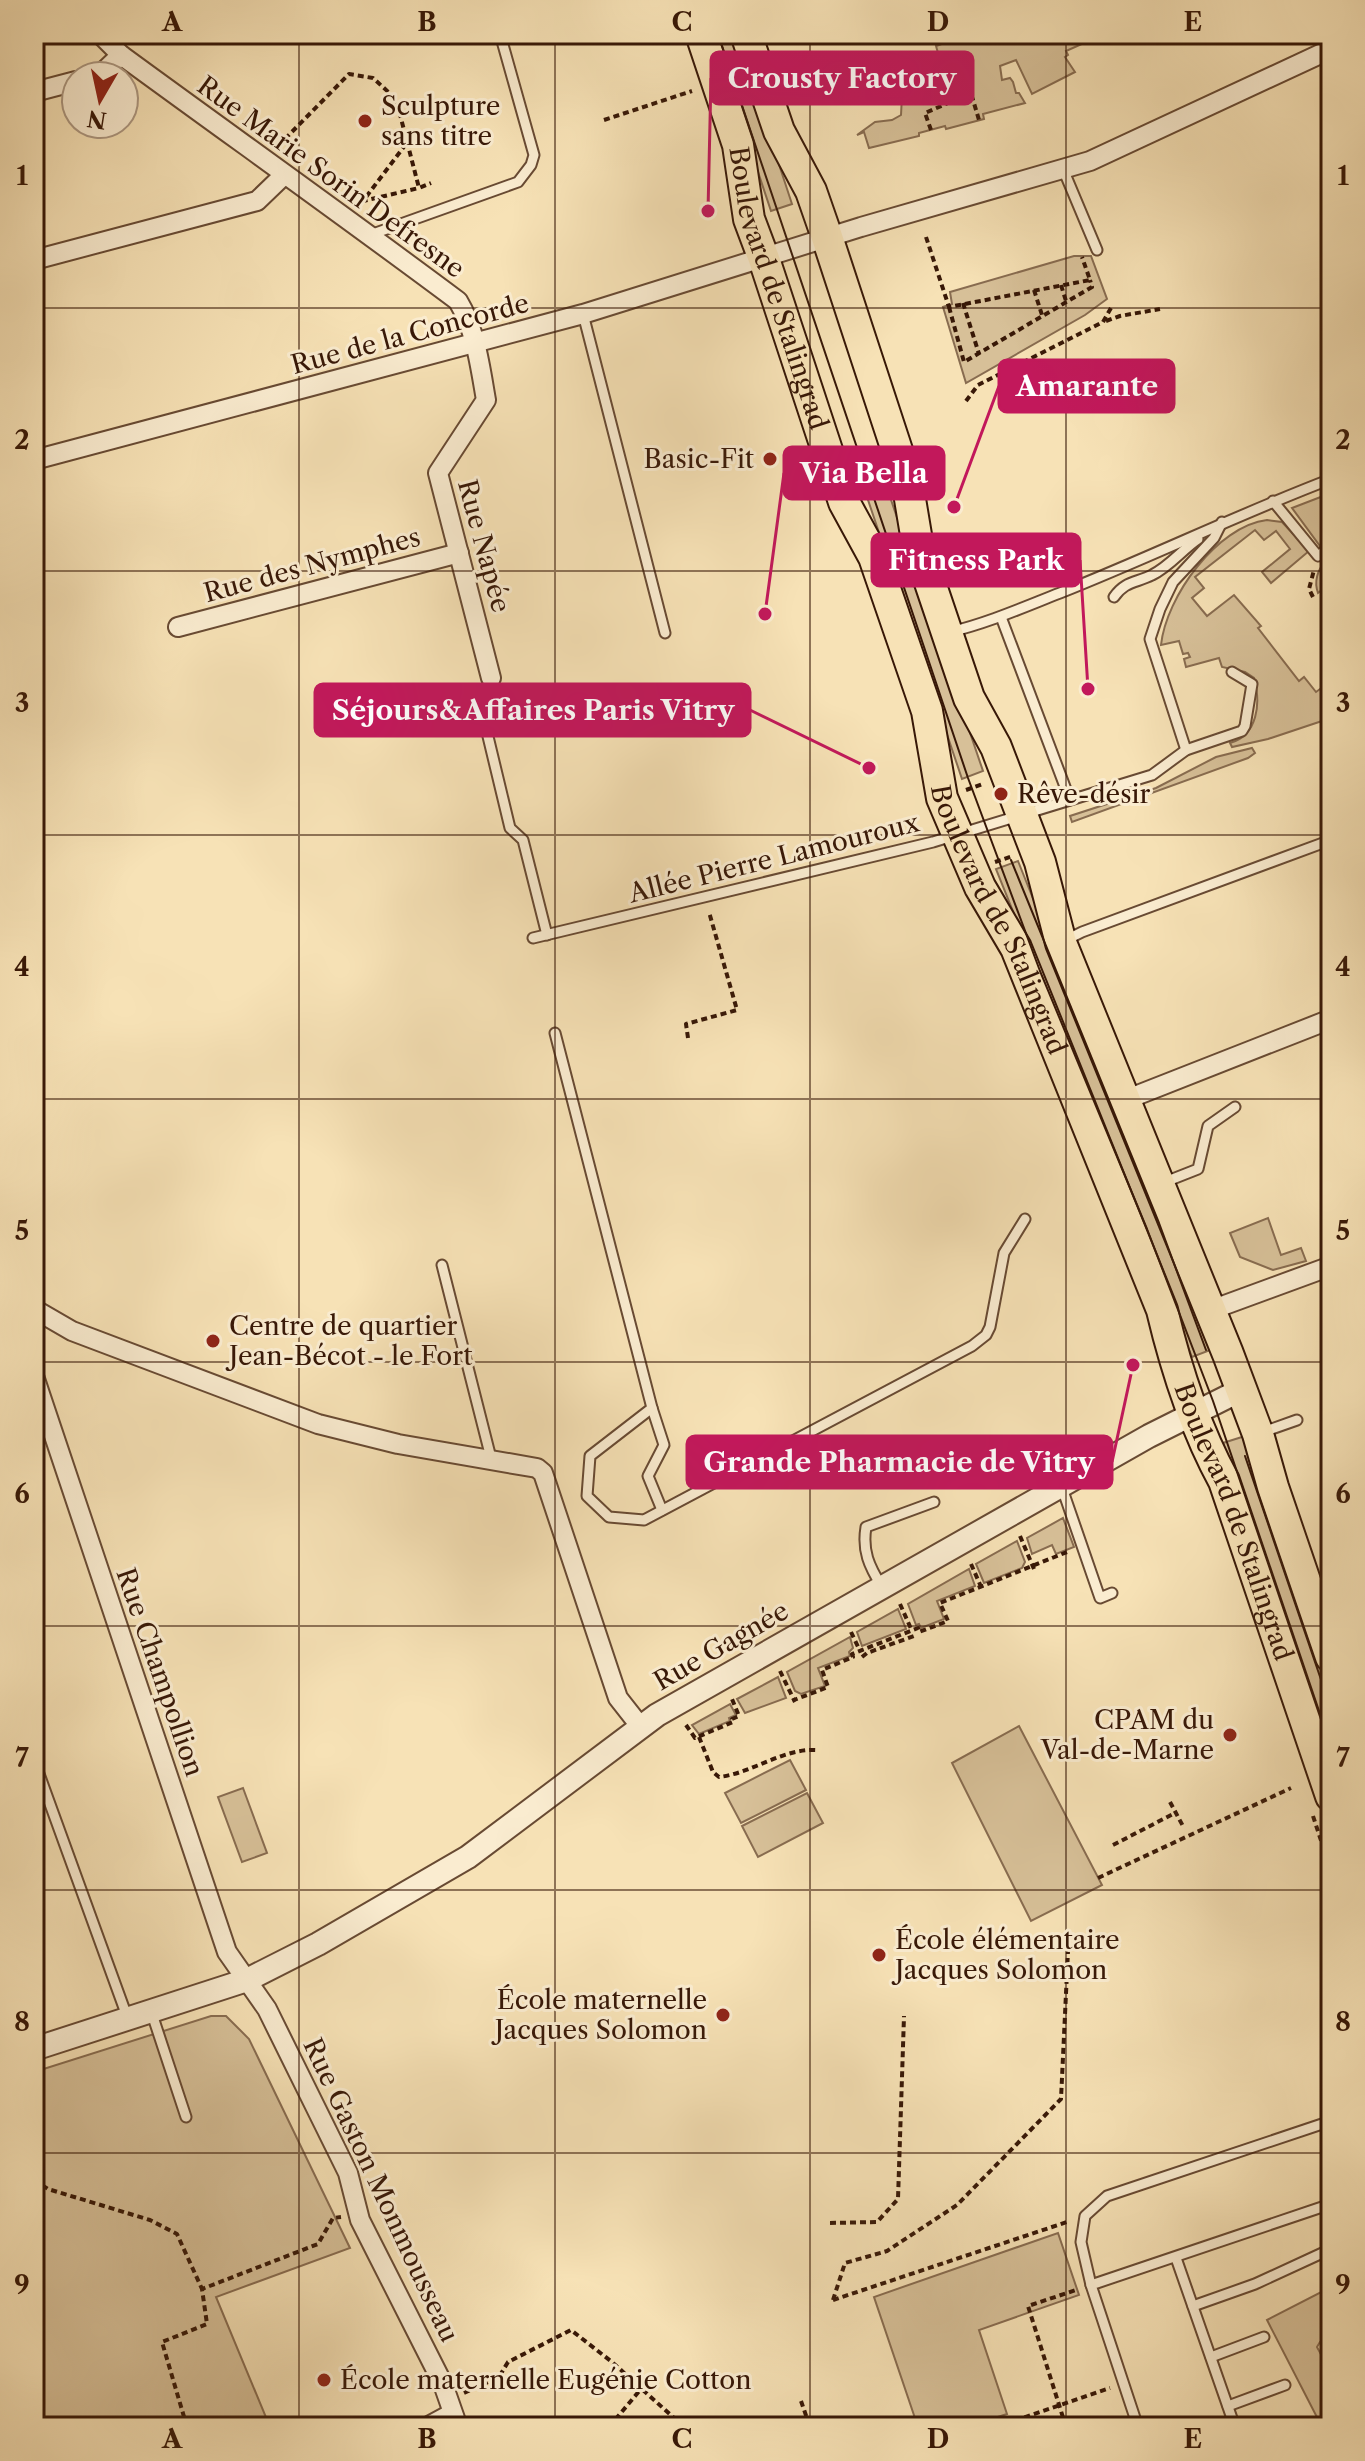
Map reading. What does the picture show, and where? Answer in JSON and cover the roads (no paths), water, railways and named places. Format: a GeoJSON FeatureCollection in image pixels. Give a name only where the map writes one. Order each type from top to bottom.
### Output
{"type":"FeatureCollection","features":[{"type":"Feature","properties":{"kind":"main road","name":"Boulevard de Stalingrad"},"geometry":{"type":"LineString","coordinates":[[701,34],[738,145],[749,219],[844,502],[874,557],[927,711],[942,798],[973,871],[1016,948],[1162,1310],[1171,1348],[1193,1412],[1224,1481],[1331,1796]]}},
{"type":"Feature","properties":{"kind":"main road","name":"Boulevard de Stalingrad"},"geometry":{"type":"LineString","coordinates":[[746,34],[779,131],[811,191],[827,237],[907,481],[918,547],[969,698],[996,747],[1023,814],[1040,862],[1061,943],[1211,1310],[1258,1434],[1331,1657]]}},
{"type":"Feature","properties":{"kind":"street","name":"Rue Marie Sorin Defresne"},"geometry":{"type":"LineString","coordinates":[[100,34],[121,55],[458,301],[476,344]]}},
{"type":"Feature","properties":{"kind":"street","name":"Rue de la Concorde"},"geometry":{"type":"LineString","coordinates":[[34,460],[583,314],[827,237],[1090,161],[1331,49]]}},
{"type":"Feature","properties":{"kind":"street"},"geometry":{"type":"LineString","coordinates":[[116,60],[121,55]]}},
{"type":"Feature","properties":{"kind":"street"},"geometry":{"type":"LineString","coordinates":[[34,92],[60,85]]}},
{"type":"Feature","properties":{"kind":"street"},"geometry":{"type":"LineString","coordinates":[[34,260],[257,201],[284,175]]}},
{"type":"Feature","properties":{"kind":"street","name":"Rue Napée"},"geometry":{"type":"LineString","coordinates":[[476,344],[486,400],[438,473],[491,678]]}},
{"type":"Feature","properties":{"kind":"street","name":"Rue des Nymphes"},"geometry":{"type":"LineString","coordinates":[[178,627],[459,553]]}},
{"type":"Feature","properties":{"kind":"street"},"geometry":{"type":"LineString","coordinates":[[1125,1100],[1331,1019]]}},
{"type":"Feature","properties":{"kind":"street"},"geometry":{"type":"LineString","coordinates":[[1211,1310],[1331,1266]]}},
{"type":"Feature","properties":{"kind":"street"},"geometry":{"type":"LineString","coordinates":[[34,1309],[72,1331],[329,1427],[398,1444],[529,1465],[543,1473],[618,1698],[640,1726]]}},
{"type":"Feature","properties":{"kind":"street","name":"Rue Champollion"},"geometry":{"type":"LineString","coordinates":[[36,1389],[227,1952],[247,1980]]}},
{"type":"Feature","properties":{"kind":"street","name":"Rue Gagnée"},"geometry":{"type":"LineString","coordinates":[[34,2049],[247,1980],[336,1934],[468,1857],[640,1726],[1061,1485],[1193,1412],[1241,1390]]}},
{"type":"Feature","properties":{"kind":"street","name":"Rue Gaston Monmousseau"},"geometry":{"type":"LineString","coordinates":[[247,1980],[267,2009],[348,2173],[360,2220],[443,2384],[452,2414]]}},
{"type":"Feature","properties":{"kind":"street"},"geometry":{"type":"LineString","coordinates":[[427,2427],[452,2414]]}},
{"type":"Feature","properties":{"kind":"lane"},"geometry":{"type":"LineString","coordinates":[[370,235],[518,182],[531,165],[534,155],[500,34]]}},
{"type":"Feature","properties":{"kind":"lane"},"geometry":{"type":"LineString","coordinates":[[1063,169],[1097,250]]}},
{"type":"Feature","properties":{"kind":"lane"},"geometry":{"type":"LineString","coordinates":[[583,314],[665,633]]}},
{"type":"Feature","properties":{"kind":"lane"},"geometry":{"type":"LineString","coordinates":[[947,633],[1001,617],[1331,479]]}},
{"type":"Feature","properties":{"kind":"lane"},"geometry":{"type":"LineString","coordinates":[[1273,501],[1318,556],[1331,546]]}},
{"type":"Feature","properties":{"kind":"lane"},"geometry":{"type":"LineString","coordinates":[[1114,597],[1121,587],[1153,575],[1222,522]]}},
{"type":"Feature","properties":{"kind":"lane"},"geometry":{"type":"LineString","coordinates":[[1186,750],[1150,639],[1173,582],[1214,538],[1222,522]]}},
{"type":"Feature","properties":{"kind":"lane"},"geometry":{"type":"LineString","coordinates":[[1001,617],[1070,800]]}},
{"type":"Feature","properties":{"kind":"lane","name":"Allée Pierre Lamouroux"},"geometry":{"type":"LineString","coordinates":[[533,938],[958,834],[1152,775],[1186,750],[1237,734],[1245,726],[1252,684],[1232,672]]}},
{"type":"Feature","properties":{"kind":"lane"},"geometry":{"type":"LineString","coordinates":[[485,724],[510,828],[523,840],[547,935]]}},
{"type":"Feature","properties":{"kind":"lane"},"geometry":{"type":"LineString","coordinates":[[1061,943],[1082,932],[1331,840]]}},
{"type":"Feature","properties":{"kind":"lane"},"geometry":{"type":"LineString","coordinates":[[555,1033],[664,1445],[648,1476],[662,1510]]}},
{"type":"Feature","properties":{"kind":"lane"},"geometry":{"type":"LineString","coordinates":[[1160,1184],[1198,1169],[1208,1126],[1235,1107]]}},
{"type":"Feature","properties":{"kind":"lane"},"geometry":{"type":"LineString","coordinates":[[652,1408],[590,1456],[587,1496],[609,1517],[644,1520],[972,1346],[986,1335],[990,1327],[1004,1253],[1025,1219]]}},
{"type":"Feature","properties":{"kind":"lane"},"geometry":{"type":"LineString","coordinates":[[442,1265],[491,1458]]}},
{"type":"Feature","properties":{"kind":"lane"},"geometry":{"type":"LineString","coordinates":[[1258,1434],[1297,1420]]}},
{"type":"Feature","properties":{"kind":"lane"},"geometry":{"type":"LineString","coordinates":[[1061,1485],[1100,1598],[1112,1593]]}},
{"type":"Feature","properties":{"kind":"lane"},"geometry":{"type":"LineString","coordinates":[[882,1587],[865,1557],[866,1527],[934,1502]]}},
{"type":"Feature","properties":{"kind":"lane"},"geometry":{"type":"LineString","coordinates":[[34,1760],[128,2019]]}},
{"type":"Feature","properties":{"kind":"lane"},"geometry":{"type":"LineString","coordinates":[[151,2011],[186,2117]]}},
{"type":"Feature","properties":{"kind":"lane"},"geometry":{"type":"LineString","coordinates":[[1138,2427],[1091,2285],[1081,2242],[1085,2216],[1107,2196],[1331,2121]]}},
{"type":"Feature","properties":{"kind":"lane"},"geometry":{"type":"LineString","coordinates":[[1091,2285],[1331,2204]]}},
{"type":"Feature","properties":{"kind":"lane"},"geometry":{"type":"LineString","coordinates":[[1193,2306],[1255,2284],[1331,2249]]}},
{"type":"Feature","properties":{"kind":"lane"},"geometry":{"type":"LineString","coordinates":[[1176,2258],[1234,2424],[1215,2427]]}},
{"type":"Feature","properties":{"kind":"lane"},"geometry":{"type":"LineString","coordinates":[[1211,2357],[1264,2337]]}},
{"type":"Feature","properties":{"kind":"lane"},"geometry":{"type":"LineString","coordinates":[[1228,2406],[1285,2385]]}},
{"type":"Feature","properties":{"kind":"tram line"},"geometry":{"type":"LineString","coordinates":[[718,34],[968,778],[1040,971],[1147,1229],[1213,1401],[1331,1749]]}},
{"type":"Feature","properties":{"kind":"tram line"},"geometry":{"type":"LineString","coordinates":[[1011,860],[1159,1223],[1206,1350]]}},
{"type":"Feature","properties":{"kind":"tram line"},"geometry":{"type":"LineString","coordinates":[[1245,1456],[1331,1709]]}},
{"type":"Feature","properties":{"kind":"place","name":"Sculpture sans titre"},"geometry":{"type":"Point","coordinates":[365,121]}},
{"type":"Feature","properties":{"kind":"place","name":"Crousty Factory"},"geometry":{"type":"Point","coordinates":[708,211]}},
{"type":"Feature","properties":{"kind":"place","name":"Basic-Fit"},"geometry":{"type":"Point","coordinates":[770,459]}},
{"type":"Feature","properties":{"kind":"place","name":"Amarante"},"geometry":{"type":"Point","coordinates":[954,507]}},
{"type":"Feature","properties":{"kind":"place","name":"Via Bella"},"geometry":{"type":"Point","coordinates":[765,614]}},
{"type":"Feature","properties":{"kind":"place","name":"Fitness Park"},"geometry":{"type":"Point","coordinates":[1088,689]}},
{"type":"Feature","properties":{"kind":"place","name":"Séjours&Affaires Paris Vitry"},"geometry":{"type":"Point","coordinates":[869,768]}},
{"type":"Feature","properties":{"kind":"place","name":"Rêve-désir"},"geometry":{"type":"Point","coordinates":[1001,794]}},
{"type":"Feature","properties":{"kind":"place","name":"Centre de quartier Jean-Bécot - le Fort"},"geometry":{"type":"Point","coordinates":[213,1341]}},
{"type":"Feature","properties":{"kind":"place","name":"Grande Pharmacie de Vitry"},"geometry":{"type":"Point","coordinates":[1133,1365]}},
{"type":"Feature","properties":{"kind":"place","name":"CPAM du Val-de-Marne"},"geometry":{"type":"Point","coordinates":[1230,1735]}},
{"type":"Feature","properties":{"kind":"place","name":"École élémentaire Jacques Solomon"},"geometry":{"type":"Point","coordinates":[879,1955]}},
{"type":"Feature","properties":{"kind":"place","name":"École maternelle Jacques Solomon"},"geometry":{"type":"Point","coordinates":[723,2015]}},
{"type":"Feature","properties":{"kind":"place","name":"École maternelle Eugénie Cotton"},"geometry":{"type":"Point","coordinates":[324,2380]}}]}
